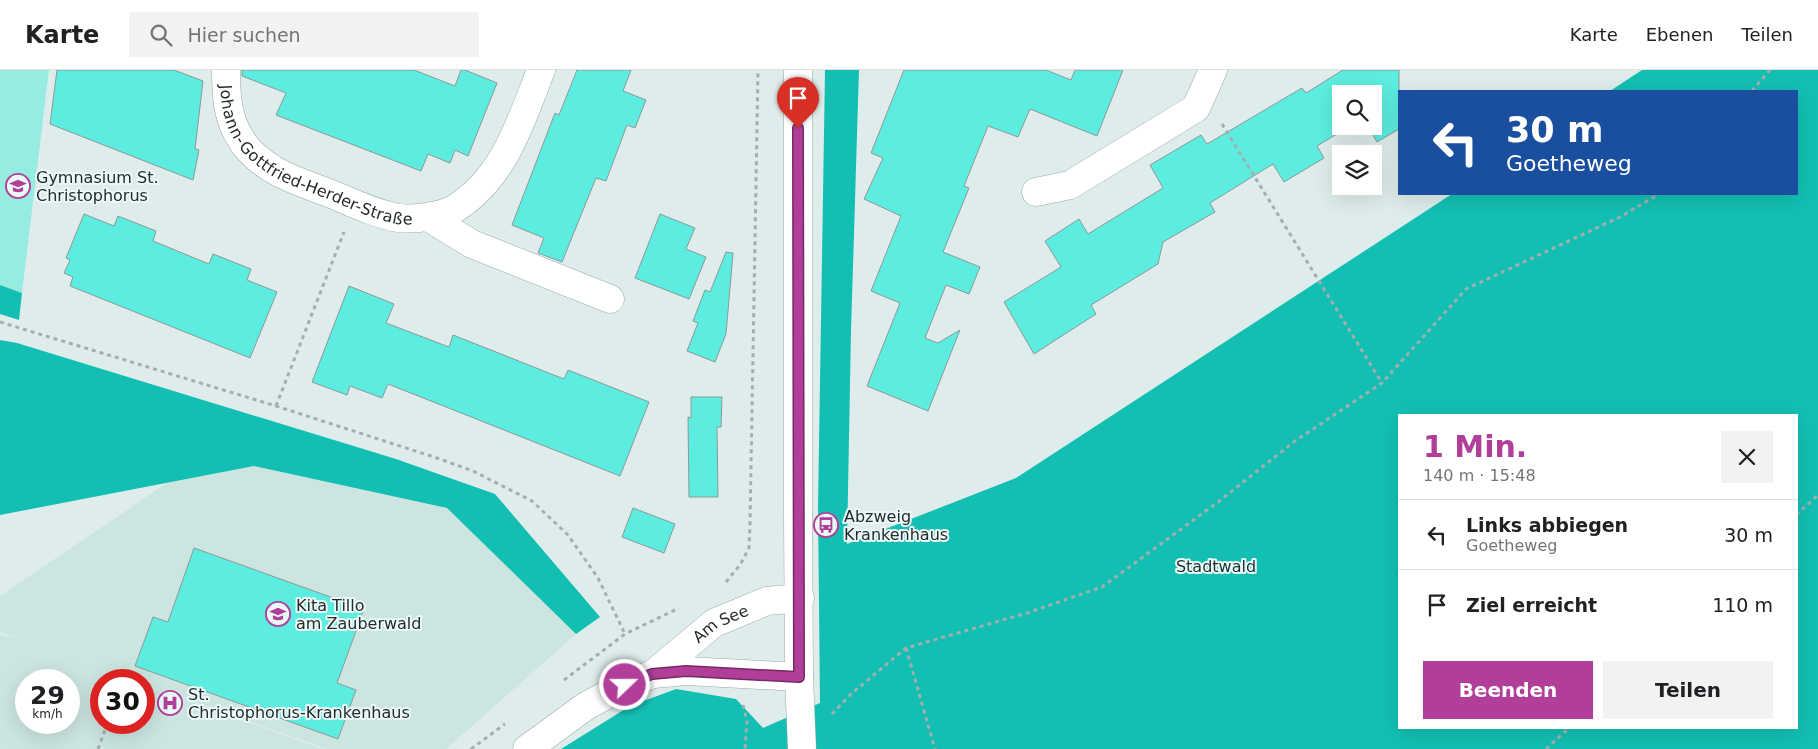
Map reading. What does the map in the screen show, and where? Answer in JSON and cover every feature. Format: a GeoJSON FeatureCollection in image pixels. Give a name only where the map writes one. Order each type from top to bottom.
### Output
{"type":"FeatureCollection","features":[{"type":"Feature","properties":{"kind":"street","name":"Johann-Gottfried-Herder-Straße"},"geometry":{"type":"LineString","coordinates":[[226,70],[226,90],[231,118],[239,137],[253,154],[286,176],[378,213],[400,218],[428,217],[452,210],[476,193],[497,169],[516,135],[541,70]]}},
{"type":"Feature","properties":{"kind":"street"},"geometry":{"type":"LineString","coordinates":[[798,70],[799,677],[802,748]]}},
{"type":"Feature","properties":{"kind":"street"},"geometry":{"type":"LineString","coordinates":[[1036,192],[1070,185],[1196,108],[1213,70]]}},
{"type":"Feature","properties":{"kind":"street","name":"Johann-Gottfried-Herder-Straße"},"geometry":{"type":"LineString","coordinates":[[428,217],[472,244],[610,299]]}},
{"type":"Feature","properties":{"kind":"street","name":"Am See"},"geometry":{"type":"LineString","coordinates":[[652,674],[714,622],[767,601],[800,598]]}},
{"type":"Feature","properties":{"kind":"street","name":"Am See"},"geometry":{"type":"LineString","coordinates":[[527,749],[586,706],[625,685],[652,674],[686,671],[799,677]]}},
{"type":"Feature","properties":{"kind":"path"},"geometry":{"type":"LineString","coordinates":[[723,584],[729,580],[740,565],[749,548],[750,540],[758,70]]}},
{"type":"Feature","properties":{"kind":"path"},"geometry":{"type":"LineString","coordinates":[[1753,90],[1770,70]]}},
{"type":"Feature","properties":{"kind":"path"},"geometry":{"type":"LineString","coordinates":[[1202,95],[1215,112],[1382,383]]}},
{"type":"Feature","properties":{"kind":"path"},"geometry":{"type":"LineString","coordinates":[[802,748],[851,694],[906,648],[1027,613],[1102,587],[1218,502],[1295,440],[1382,383],[1466,289],[1620,217],[1657,195]]}},
{"type":"Feature","properties":{"kind":"path"},"geometry":{"type":"LineString","coordinates":[[276,406],[356,204]]}},
{"type":"Feature","properties":{"kind":"path"},"geometry":{"type":"LineString","coordinates":[[0,322],[276,406],[464,468],[532,501],[568,536],[598,578],[625,634]]}},
{"type":"Feature","properties":{"kind":"path"},"geometry":{"type":"LineString","coordinates":[[1798,513],[1818,495]]}},
{"type":"Feature","properties":{"kind":"path"},"geometry":{"type":"LineString","coordinates":[[906,648],[935,749]]}},
{"type":"Feature","properties":{"kind":"path"},"geometry":{"type":"LineString","coordinates":[[1546,749],[1568,729]]}},
{"type":"Feature","properties":{"kind":"path"},"geometry":{"type":"LineString","coordinates":[[98,749],[104,734]]}},
{"type":"Feature","properties":{"kind":"shaded area","name":"Gymnasium St. Christophorus"},"geometry":{"type":"Polygon","coordinates":[[[0,70],[49,70],[22,293],[0,285],[0,70]]]}},
{"type":"Feature","properties":{"kind":"shaded area","name":"Kita Tillo am Zauberwald"},"geometry":{"type":"Polygon","coordinates":[[[254,466],[447,508],[576,634],[446,749],[327,749],[155,688],[155,669],[90,669],[90,734],[155,734],[155,688],[322,749],[0,749],[0,635],[14,637],[0,632],[0,596],[167,483],[254,466]]]}},
{"type":"Feature","properties":{"kind":"green space","name":"Stadtwald"},"geometry":{"type":"Polygon","coordinates":[[[825,70],[859,70],[847,544],[1016,478],[1450,195],[1798,195],[1798,90],[1612,90],[1642,70],[1818,70],[1818,749],[561,749],[630,706],[676,689],[736,699],[763,728],[820,703],[818,507],[825,70]]]}},
{"type":"Feature","properties":{"kind":"green space"},"geometry":{"type":"Polygon","coordinates":[[[0,285],[22,293],[19,320],[0,314],[0,285]]]}},
{"type":"Feature","properties":{"kind":"green space"},"geometry":{"type":"Polygon","coordinates":[[[0,340],[17,343],[396,459],[495,494],[600,617],[576,634],[447,508],[254,466],[0,515],[0,340]]]}},
{"type":"Feature","properties":{"kind":"building"},"geometry":{"type":"Polygon","coordinates":[[[57,70],[174,70],[203,81],[195,149],[199,150],[193,180],[50,124],[57,70]]]}},
{"type":"Feature","properties":{"kind":"building"},"geometry":{"type":"Polygon","coordinates":[[[242,70],[414,70],[455,86],[461,70],[465,70],[497,83],[468,156],[455,150],[450,163],[428,154],[421,171],[276,115],[286,93],[242,76],[242,70]]]}},
{"type":"Feature","properties":{"kind":"building"},"geometry":{"type":"Polygon","coordinates":[[[577,70],[631,70],[623,91],[646,100],[635,128],[627,125],[606,181],[596,178],[562,262],[538,253],[544,238],[512,225],[555,113],[559,115],[577,70]]]}},
{"type":"Feature","properties":{"kind":"building"},"geometry":{"type":"Polygon","coordinates":[[[904,70],[1046,70],[1071,80],[1075,70],[1123,70],[1097,136],[1030,109],[1018,137],[988,126],[964,186],[969,188],[943,252],[980,267],[969,294],[946,285],[925,338],[938,343],[960,330],[928,411],[867,386],[900,303],[871,291],[901,216],[864,199],[883,158],[871,153],[904,70]]]}},
{"type":"Feature","properties":{"kind":"building"},"geometry":{"type":"Polygon","coordinates":[[[1343,70],[1399,70],[1398,130],[1377,142],[1373,135],[1382,135],[1382,85],[1332,85],[1332,135],[1335,135],[1317,146],[1324,158],[1284,182],[1273,164],[1210,203],[1215,212],[1163,242],[1158,264],[1091,305],[1096,314],[1034,354],[1004,302],[1061,267],[1045,241],[1079,219],[1088,234],[1163,188],[1150,165],[1201,135],[1207,144],[1302,88],[1306,93],[1343,70]]]}},
{"type":"Feature","properties":{"kind":"building"},"geometry":{"type":"Polygon","coordinates":[[[84,214],[114,226],[118,216],[156,231],[153,241],[209,264],[213,254],[251,269],[247,280],[277,292],[250,358],[70,286],[73,277],[64,273],[70,260],[66,258],[84,214]]]}},
{"type":"Feature","properties":{"kind":"building"},"geometry":{"type":"Polygon","coordinates":[[[660,214],[695,228],[686,249],[706,257],[689,299],[635,278],[660,214]]]}},
{"type":"Feature","properties":{"kind":"building"},"geometry":{"type":"Polygon","coordinates":[[[726,252],[733,253],[726,334],[715,362],[687,351],[698,323],[693,321],[705,290],[710,292],[726,252]]]}},
{"type":"Feature","properties":{"kind":"building"},"geometry":{"type":"Polygon","coordinates":[[[349,286],[394,304],[386,323],[449,347],[453,335],[564,379],[568,370],[649,402],[620,476],[388,384],[382,398],[350,386],[347,395],[312,382],[349,286]]]}},
{"type":"Feature","properties":{"kind":"building"},"geometry":{"type":"Polygon","coordinates":[[[691,397],[722,397],[721,427],[717,427],[718,497],[689,497],[688,417],[691,418],[691,397]]]}},
{"type":"Feature","properties":{"kind":"building"},"geometry":{"type":"Polygon","coordinates":[[[633,508],[675,524],[664,553],[622,537],[633,508]]]}},
{"type":"Feature","properties":{"kind":"building"},"geometry":{"type":"Polygon","coordinates":[[[194,548],[364,609],[337,683],[356,690],[338,739],[155,673],[155,669],[143,669],[135,666],[153,617],[168,622],[194,548]]]}},
{"type":"Feature","properties":{"kind":"place","name":"Gymnasium St. Christophorus"},"geometry":{"type":"Point","coordinates":[18,186]}},
{"type":"Feature","properties":{"kind":"place","name":"Abzweig Krankenhaus"},"geometry":{"type":"Point","coordinates":[826,525]}},
{"type":"Feature","properties":{"kind":"place","name":"Kita Tillo am Zauberwald"},"geometry":{"type":"Point","coordinates":[278,614]}},
{"type":"Feature","properties":{"kind":"place","name":"St. Christophorus-Krankenhaus"},"geometry":{"type":"Point","coordinates":[170,703]}},
{"type":"Feature","properties":{"kind":"route"},"geometry":{"type":"LineString","coordinates":[[625,685],[652,674],[686,671],[799,677],[798,128]]}}]}
